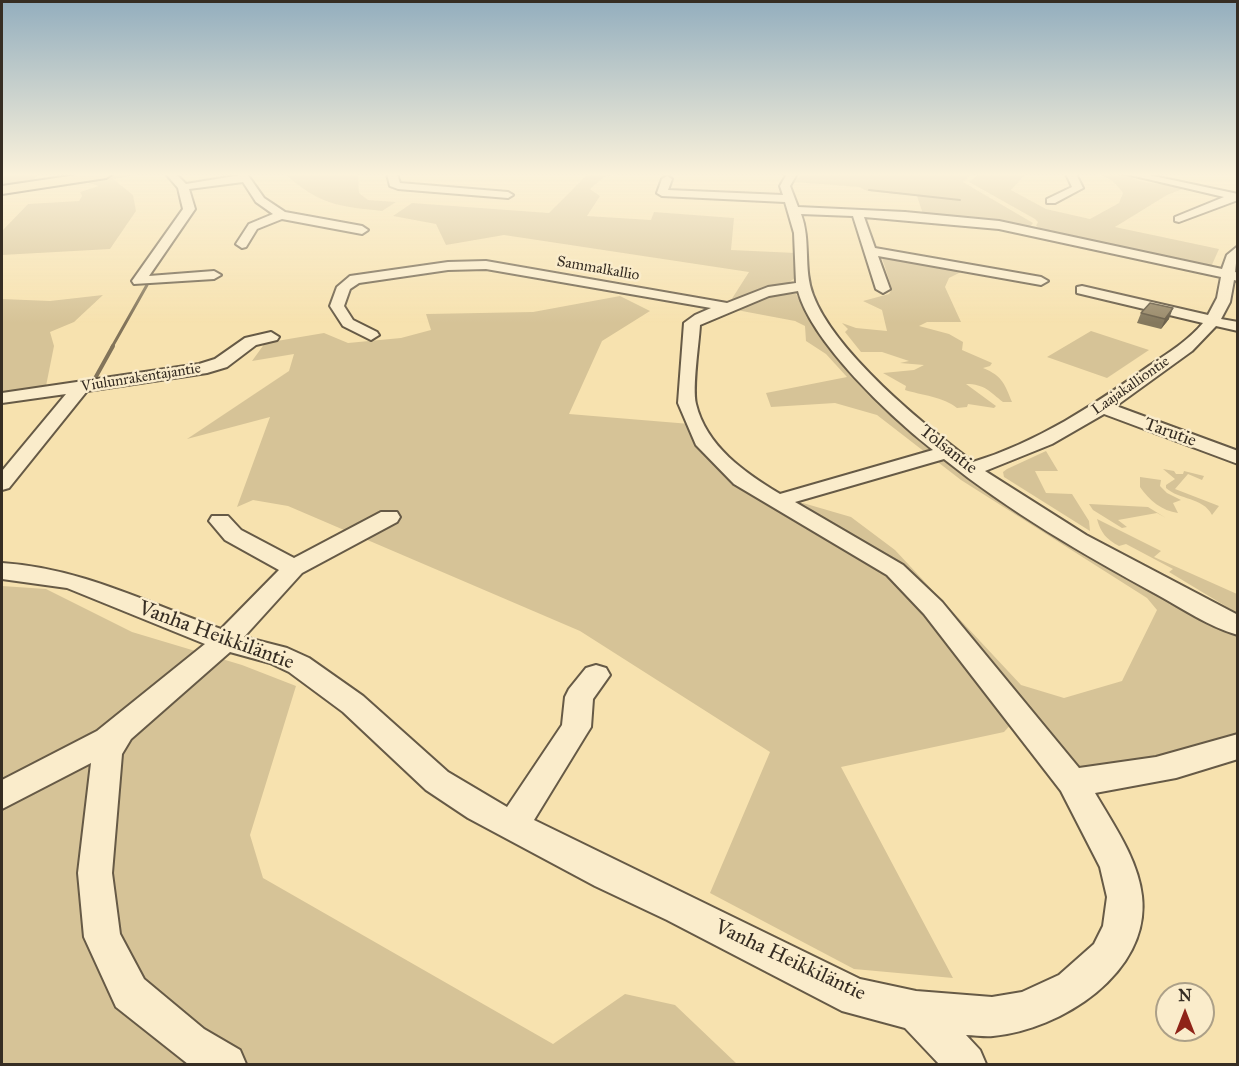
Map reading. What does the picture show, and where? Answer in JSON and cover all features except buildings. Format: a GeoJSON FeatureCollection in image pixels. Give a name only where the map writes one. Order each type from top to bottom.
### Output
{"type":"FeatureCollection","features":[{"type":"Feature","properties":{"kind":"street"},"geometry":{"type":"LineString","coordinates":[[179,224],[139,281],[214,275]]}},
{"type":"Feature","properties":{"kind":"street"},"geometry":{"type":"LineString","coordinates":[[242,244],[253,227],[260,224]]}},
{"type":"Feature","properties":{"kind":"street"},"geometry":{"type":"LineString","coordinates":[[330,224],[362,230]]}},
{"type":"Feature","properties":{"kind":"street","name":"Tolsantie"},"geometry":{"type":"LineString","coordinates":[[799,224],[803,287],[807,299],[829,333],[867,380],[949,452],[1093,550],[1238,626]]}},
{"type":"Feature","properties":{"kind":"street"},"geometry":{"type":"LineString","coordinates":[[861,224],[883,289]]}},
{"type":"Feature","properties":{"kind":"street"},"geometry":{"type":"LineString","coordinates":[[991,224],[1232,277]]}},
{"type":"Feature","properties":{"kind":"street","name":"Laajakalliontie"},"geometry":{"type":"LineString","coordinates":[[972,469],[990,464],[1053,436],[1102,407],[1195,340],[1212,320],[1224,298],[1232,277],[1232,256],[1238,250]]}},
{"type":"Feature","properties":{"kind":"street"},"geometry":{"type":"LineString","coordinates":[[870,251],[925,258],[1041,281]]}},
{"type":"Feature","properties":{"kind":"street","name":"Sammalkallio"},"geometry":{"type":"LineString","coordinates":[[371,335],[348,323],[338,306],[345,287],[355,279],[448,266],[486,265],[728,307]]}},
{"type":"Feature","properties":{"kind":"street","name":"Vanha Heikkiläntie"},"geometry":{"type":"LineString","coordinates":[[2,571],[51,576],[75,582],[225,641],[278,655],[320,678],[353,704],[437,781],[513,826],[856,996],[916,1011],[992,1017],[1023,1011],[1073,989],[1107,957],[1121,930],[1125,897],[1117,866],[1072,782],[933,608],[896,570],[741,480],[704,441],[687,403],[689,328],[699,317],[728,307],[748,296],[777,288],[803,287]]}},
{"type":"Feature","properties":{"kind":"street"},"geometry":{"type":"LineString","coordinates":[[1082,290],[1238,327]]}},
{"type":"Feature","properties":{"kind":"street","name":"Viulunrakentajantie"},"geometry":{"type":"LineString","coordinates":[[2,398],[221,363],[250,341],[271,337]]}},
{"type":"Feature","properties":{"kind":"street"},"geometry":{"type":"LineString","coordinates":[[2,484],[46,433],[81,387]]}},
{"type":"Feature","properties":{"kind":"street","name":"Tarutie"},"geometry":{"type":"LineString","coordinates":[[1102,407],[1238,458]]}},
{"type":"Feature","properties":{"kind":"street"},"geometry":{"type":"LineString","coordinates":[[777,501],[949,452]]}},
{"type":"Feature","properties":{"kind":"street"},"geometry":{"type":"LineString","coordinates":[[2,795],[108,740],[225,641],[294,568],[389,517]]}},
{"type":"Feature","properties":{"kind":"street"},"geometry":{"type":"LineString","coordinates":[[220,521],[233,535],[294,568]]}},
{"type":"Feature","properties":{"kind":"street"},"geometry":{"type":"LineString","coordinates":[[513,826],[576,727],[579,697],[596,675]]}},
{"type":"Feature","properties":{"kind":"street"},"geometry":{"type":"LineString","coordinates":[[122,729],[107,752],[96,862],[102,937],[130,993],[190,1043],[226,1065]]}},
{"type":"Feature","properties":{"kind":"street"},"geometry":{"type":"LineString","coordinates":[[1072,782],[1147,773],[1190,764],[1238,746]]}},
{"type":"Feature","properties":{"kind":"street"},"geometry":{"type":"LineString","coordinates":[[916,1011],[966,1065]]}},
{"type":"Feature","properties":{"kind":"shaded area"},"geometry":{"type":"Polygon","coordinates":[[[9,224],[127,224],[110,249],[2,255],[2,231],[9,224]]]}},
{"type":"Feature","properties":{"kind":"shaded area"},"geometry":{"type":"Polygon","coordinates":[[[436,224],[733,224],[731,250],[796,253],[796,277],[787,284],[791,294],[796,294],[811,317],[892,413],[1237,636],[1237,734],[1170,760],[1075,769],[900,567],[867,543],[772,494],[851,517],[895,550],[1021,685],[1064,698],[1122,681],[1157,610],[1147,598],[961,480],[877,415],[835,403],[771,407],[766,393],[847,377],[826,354],[806,341],[805,326],[795,321],[726,308],[749,272],[504,235],[446,245],[436,224]]]}},
{"type":"Feature","properties":{"kind":"shaded area"},"geometry":{"type":"Polygon","coordinates":[[[997,224],[1032,224],[1029,228],[997,224]]]}},
{"type":"Feature","properties":{"kind":"shaded area"},"geometry":{"type":"Polygon","coordinates":[[[1037,224],[1120,224],[1115,227],[1219,249],[1211,267],[1036,226],[1037,224]]]}},
{"type":"Feature","properties":{"kind":"shaded area"},"geometry":{"type":"Polygon","coordinates":[[[892,256],[967,269],[949,278],[945,287],[961,322],[927,322],[919,326],[949,334],[963,342],[962,350],[992,363],[983,368],[999,378],[1012,402],[1003,402],[983,387],[966,384],[996,406],[994,408],[968,404],[967,407],[957,408],[939,399],[905,390],[906,386],[883,373],[914,370],[924,365],[900,363],[909,361],[882,352],[861,352],[845,332],[848,329],[842,323],[856,328],[887,331],[882,310],[863,301],[889,294],[892,289],[882,258],[892,256]]]}},
{"type":"Feature","properties":{"kind":"shaded area"},"geometry":{"type":"Polygon","coordinates":[[[103,295],[74,322],[50,332],[54,346],[46,386],[2,394],[2,299],[50,301],[103,295]]]}},
{"type":"Feature","properties":{"kind":"shaded area"},"geometry":{"type":"Polygon","coordinates":[[[620,296],[650,311],[602,341],[569,414],[690,424],[702,443],[882,565],[923,604],[1015,720],[1004,732],[841,767],[953,978],[854,969],[710,893],[770,752],[580,631],[288,506],[253,500],[237,507],[270,417],[187,439],[289,371],[294,354],[252,361],[265,343],[324,333],[348,343],[401,338],[431,330],[426,314],[533,312],[620,296]]]}},
{"type":"Feature","properties":{"kind":"shaded area"},"geometry":{"type":"Polygon","coordinates":[[[1091,331],[1149,350],[1107,378],[1047,357],[1091,331]]]}},
{"type":"Feature","properties":{"kind":"shaded area"},"geometry":{"type":"Polygon","coordinates":[[[1046,451],[1058,471],[1035,471],[1046,493],[1072,494],[1089,521],[1090,531],[1004,477],[1003,472],[1007,469],[1046,451]]]}},
{"type":"Feature","properties":{"kind":"shaded area"},"geometry":{"type":"Polygon","coordinates":[[[1163,469],[1174,471],[1176,474],[1183,474],[1184,471],[1204,476],[1202,480],[1188,474],[1175,489],[1219,506],[1212,515],[1203,505],[1166,488],[1166,485],[1175,479],[1163,469]]]}},
{"type":"Feature","properties":{"kind":"shaded area"},"geometry":{"type":"Polygon","coordinates":[[[1140,477],[1161,480],[1160,486],[1167,493],[1181,500],[1173,503],[1178,513],[1161,507],[1147,496],[1140,487],[1140,477]]]}},
{"type":"Feature","properties":{"kind":"shaded area"},"geometry":{"type":"Polygon","coordinates":[[[1089,504],[1148,507],[1166,518],[1157,513],[1118,520],[1127,527],[1122,528],[1093,510],[1089,504]]]}},
{"type":"Feature","properties":{"kind":"shaded area"},"geometry":{"type":"Polygon","coordinates":[[[1097,519],[1161,551],[1154,557],[1237,594],[1237,613],[1169,572],[1173,569],[1126,544],[1119,546],[1114,543],[1107,538],[1097,519]]]}},
{"type":"Feature","properties":{"kind":"shaded area"},"geometry":{"type":"Polygon","coordinates":[[[2,586],[46,589],[132,632],[242,665],[296,686],[250,835],[263,878],[553,1044],[625,994],[675,1005],[737,1064],[2,1064],[2,586]]]}},
{"type":"Feature","properties":{"kind":"waterway"},"geometry":{"type":"LineString","coordinates":[[112,347],[147,285]]}},
{"type":"Feature","properties":{"kind":"waterway"},"geometry":{"type":"LineString","coordinates":[[93,382],[113,346]]}}]}
